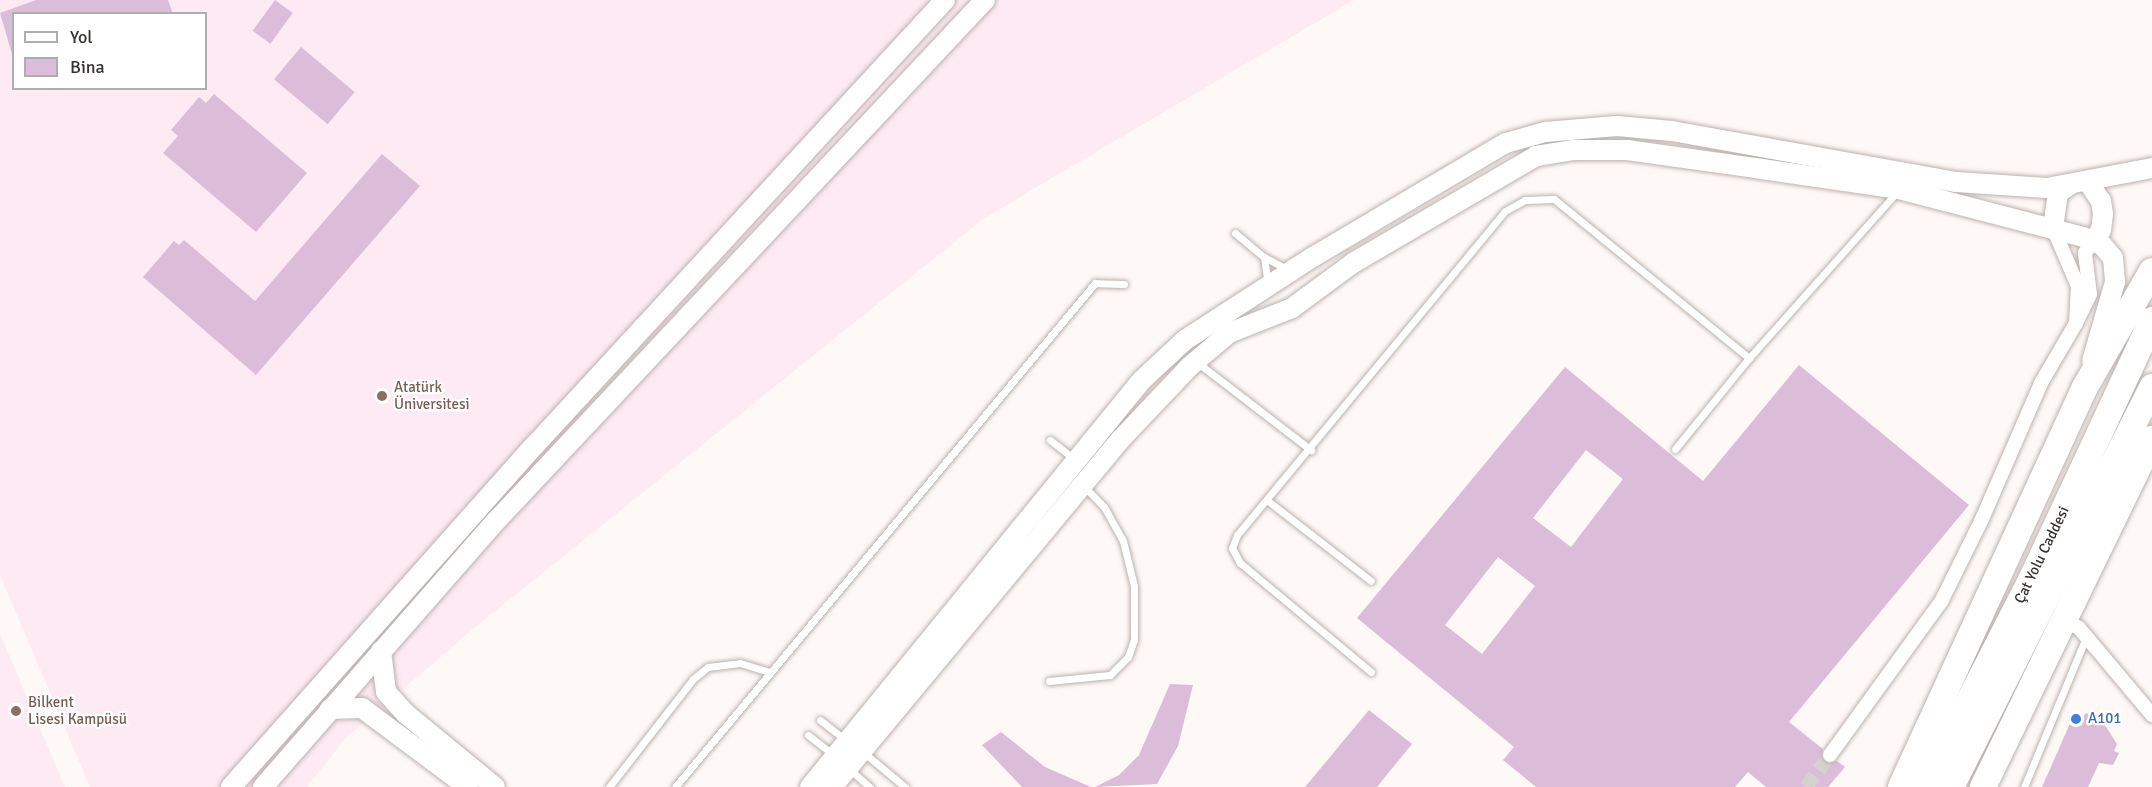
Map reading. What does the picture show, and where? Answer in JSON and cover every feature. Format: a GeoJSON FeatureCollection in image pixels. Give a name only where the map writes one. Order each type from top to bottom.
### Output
{"type":"FeatureCollection","features":[{"type":"Feature","properties":{"kind":"highway"},"geometry":{"type":"LineString","coordinates":[[1901,787],[2085,387],[2152,271]]}},
{"type":"Feature","properties":{"kind":"highway","name":"Çat Yolu Caddesi"},"geometry":{"type":"LineString","coordinates":[[1925,787],[2031,580],[2152,320]]}},
{"type":"Feature","properties":{"kind":"highway","name":"Çat Yolu Caddesi"},"geometry":{"type":"LineString","coordinates":[[1951,787],[2152,387]]}},
{"type":"Feature","properties":{"kind":"highway"},"geometry":{"type":"LineString","coordinates":[[1983,787],[2066,621],[2152,439]]}},
{"type":"Feature","properties":{"kind":"street"},"geometry":{"type":"LineString","coordinates":[[231,787],[535,445],[945,0]]}},
{"type":"Feature","properties":{"kind":"street"},"geometry":{"type":"LineString","coordinates":[[263,787],[497,520],[985,0]]}},
{"type":"Feature","properties":{"kind":"street"},"geometry":{"type":"LineString","coordinates":[[832,787],[849,754],[1077,460],[1142,380],[1185,340],[1268,285],[1506,143],[1545,132],[1617,126],[1672,131],[1956,182],[2047,188],[2152,168]]}},
{"type":"Feature","properties":{"kind":"street"},"geometry":{"type":"LineString","coordinates":[[810,787],[849,754],[1083,484],[1196,361],[1229,333],[1304,300],[1353,263],[1536,156],[1573,150],[1627,150],[1899,189],[2053,228],[2093,241],[2113,258],[2115,282],[2085,387]]}},
{"type":"Feature","properties":{"kind":"street"},"geometry":{"type":"LineString","coordinates":[[2076,322],[2078,286],[2053,228],[2058,193],[2080,183]]}},
{"type":"Feature","properties":{"kind":"street"},"geometry":{"type":"LineString","coordinates":[[1830,755],[1941,600],[1982,519],[2041,383],[2090,294],[2085,253],[2101,230],[2103,214],[2101,201],[2080,183]]}},
{"type":"Feature","properties":{"kind":"street"},"geometry":{"type":"LineString","coordinates":[[1291,271],[1304,289],[1304,300]]}},
{"type":"Feature","properties":{"kind":"street"},"geometry":{"type":"LineString","coordinates":[[1268,285],[1281,311]]}},
{"type":"Feature","properties":{"kind":"street"},"geometry":{"type":"LineString","coordinates":[[2066,621],[2086,637],[2152,716]]}},
{"type":"Feature","properties":{"kind":"street"},"geometry":{"type":"LineString","coordinates":[[381,651],[386,692],[406,714],[495,787]]}},
{"type":"Feature","properties":{"kind":"street"},"geometry":{"type":"LineString","coordinates":[[330,709],[362,708],[468,787]]}},
{"type":"Feature","properties":{"kind":"lane"},"geometry":{"type":"LineString","coordinates":[[1675,449],[1749,358],[1899,189]]}},
{"type":"Feature","properties":{"kind":"lane"},"geometry":{"type":"LineString","coordinates":[[1371,672],[1240,563],[1232,548],[1237,536],[1311,450],[1505,211],[1525,200],[1554,199],[1749,358]]}},
{"type":"Feature","properties":{"kind":"lane"},"geometry":{"type":"LineString","coordinates":[[1234,233],[1264,257],[1291,271]]}},
{"type":"Feature","properties":{"kind":"lane"},"geometry":{"type":"LineString","coordinates":[[1264,257],[1268,285]]}},
{"type":"Feature","properties":{"kind":"lane"},"geometry":{"type":"LineString","coordinates":[[675,787],[1095,283],[1124,284]]}},
{"type":"Feature","properties":{"kind":"lane"},"geometry":{"type":"LineString","coordinates":[[1196,361],[1311,450]]}},
{"type":"Feature","properties":{"kind":"lane"},"geometry":{"type":"LineString","coordinates":[[1050,440],[1077,460]]}},
{"type":"Feature","properties":{"kind":"lane"},"geometry":{"type":"LineString","coordinates":[[1049,681],[1110,675],[1128,657],[1134,640],[1134,586],[1123,541],[1104,507],[1083,484]]}},
{"type":"Feature","properties":{"kind":"lane"},"geometry":{"type":"LineString","coordinates":[[1268,501],[1371,581]]}},
{"type":"Feature","properties":{"kind":"lane"},"geometry":{"type":"LineString","coordinates":[[2024,787],[2086,637]]}},
{"type":"Feature","properties":{"kind":"lane"},"geometry":{"type":"LineString","coordinates":[[609,787],[693,679],[708,667],[740,663],[770,672]]}},
{"type":"Feature","properties":{"kind":"lane"},"geometry":{"type":"LineString","coordinates":[[820,720],[849,754],[870,787]]}},
{"type":"Feature","properties":{"kind":"lane"},"geometry":{"type":"LineString","coordinates":[[808,735],[849,754],[905,787]]}},
{"type":"Feature","properties":{"kind":"shaded area","name":"Atatürk Üniversitesi"},"geometry":{"type":"Polygon","coordinates":[[[0,0],[1354,0],[986,217],[479,624],[345,739],[307,787],[90,787],[0,575],[0,0]]]}},
{"type":"Feature","properties":{"kind":"shaded area","name":"Bilkent Lisesi Kampüsü"},"geometry":{"type":"Polygon","coordinates":[[[0,634],[65,787],[0,787],[0,634]]]}},
{"type":"Feature","properties":{"kind":"building"},"geometry":{"type":"Polygon","coordinates":[[[36,0],[168,0],[172,12],[12,12],[12,54],[0,13],[36,0]]]}},
{"type":"Feature","properties":{"kind":"building"},"geometry":{"type":"Polygon","coordinates":[[[275,0],[293,13],[270,44],[253,31],[275,0]]]}},
{"type":"Feature","properties":{"kind":"building"},"geometry":{"type":"Polygon","coordinates":[[[301,47],[355,92],[328,124],[274,79],[301,47]]]}},
{"type":"Feature","properties":{"kind":"building"},"geometry":{"type":"Polygon","coordinates":[[[214,94],[307,173],[256,232],[163,153],[178,136],[171,130],[199,97],[206,103],[214,94]]]}},
{"type":"Feature","properties":{"kind":"building"},"geometry":{"type":"Polygon","coordinates":[[[382,154],[420,186],[256,375],[143,277],[174,241],[179,245],[184,240],[255,301],[382,154]]]}},
{"type":"Feature","properties":{"kind":"building"},"geometry":{"type":"Polygon","coordinates":[[[1799,365],[1969,505],[1789,722],[1823,749],[1824,762],[1837,761],[1845,767],[1828,787],[1766,787],[1748,772],[1735,787],[1536,787],[1503,760],[1514,747],[1357,618],[1565,367],[1703,481],[1799,365]],[[1586,450],[1533,518],[1571,547],[1623,479],[1586,450]],[[1498,557],[1445,625],[1482,654],[1535,586],[1498,557]]]}},
{"type":"Feature","properties":{"kind":"building"},"geometry":{"type":"Polygon","coordinates":[[[1170,684],[1193,685],[1178,746],[1157,784],[1095,787],[1119,775],[1139,755],[1170,684]]]}},
{"type":"Feature","properties":{"kind":"building"},"geometry":{"type":"Polygon","coordinates":[[[1369,710],[1412,744],[1377,787],[1305,787],[1369,710]]]}},
{"type":"Feature","properties":{"kind":"building"},"geometry":{"type":"Polygon","coordinates":[[[2075,712],[2083,717],[2086,713],[2103,722],[2117,744],[2114,751],[2119,753],[2113,765],[2099,763],[2088,787],[2042,787],[2075,712]]]}},
{"type":"Feature","properties":{"kind":"building"},"geometry":{"type":"Polygon","coordinates":[[[1001,732],[1045,767],[1091,787],[1022,787],[982,745],[1001,732]]]}},
{"type":"Feature","properties":{"kind":"tunnel"},"geometry":{"type":"LineString","coordinates":[[1806,787],[1830,755]]}},
{"type":"Feature","properties":{"kind":"place","name":"Atatürk Üniversitesi"},"geometry":{"type":"Point","coordinates":[382,396]}},
{"type":"Feature","properties":{"kind":"place","name":"Bilkent Lisesi Kampüsü"},"geometry":{"type":"Point","coordinates":[16,711]}},
{"type":"Feature","properties":{"kind":"place","name":"A101"},"geometry":{"type":"Point","coordinates":[2076,719]}}]}
